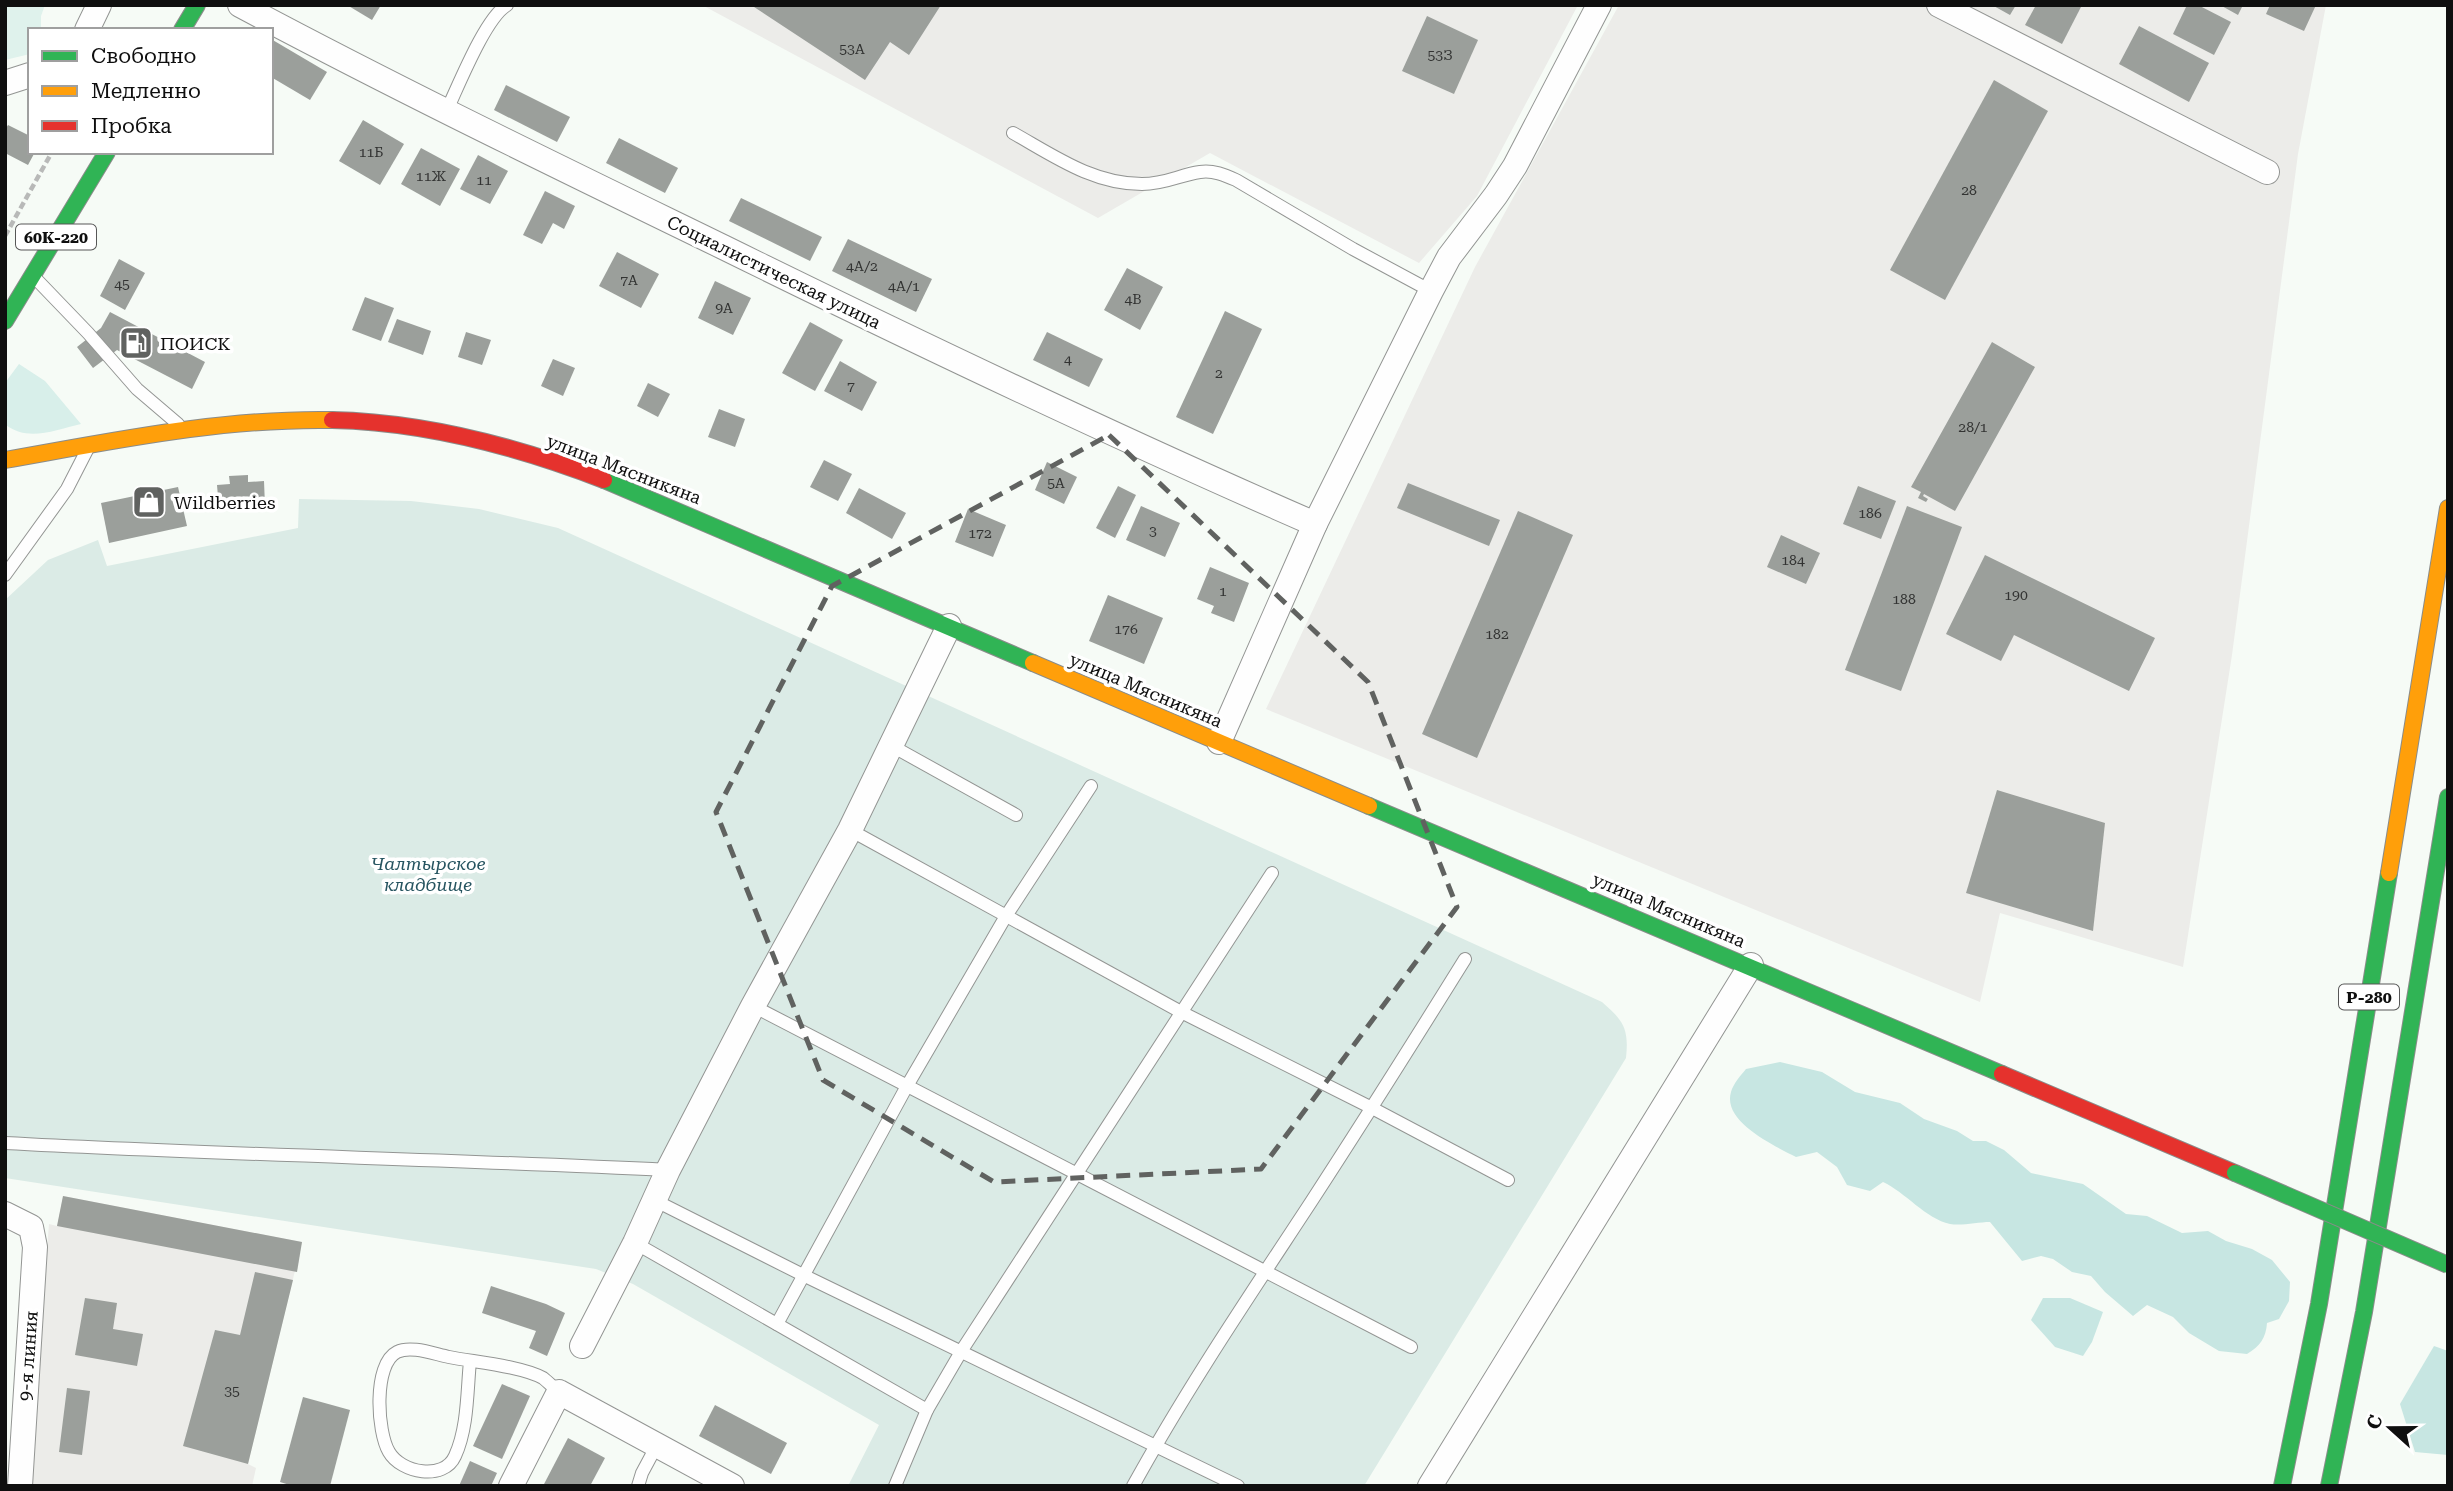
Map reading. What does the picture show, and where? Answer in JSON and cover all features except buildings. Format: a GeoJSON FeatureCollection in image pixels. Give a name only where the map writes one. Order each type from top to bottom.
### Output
{"type":"FeatureCollection","features":[{"type":"Feature","properties":{"kind":"main road"},"geometry":{"type":"LineString","coordinates":[[183,28],[197,5]]}},
{"type":"Feature","properties":{"kind":"main road","name":"60К-220"},"geometry":{"type":"LineString","coordinates":[[5,321],[106,154]]}},
{"type":"Feature","properties":{"kind":"main road","name":"улица Мясникяна"},"geometry":{"type":"LineString","coordinates":[[5,460],[183,429],[286,420],[348,420],[408,425],[535,455],[598,477],[1751,965],[2448,1265]]}},
{"type":"Feature","properties":{"kind":"main road","name":"Р-280"},"geometry":{"type":"LineString","coordinates":[[2282,1486],[2319,1304],[2448,508]]}},
{"type":"Feature","properties":{"kind":"main road","name":"Р-280"},"geometry":{"type":"LineString","coordinates":[[2329,1486],[2364,1312],[2448,797]]}},
{"type":"Feature","properties":{"kind":"street"},"geometry":{"type":"LineString","coordinates":[[88,28],[99,5]]}},
{"type":"Feature","properties":{"kind":"street","name":"Социалистическая улица"},"geometry":{"type":"LineString","coordinates":[[240,5],[446,112],[975,370],[1315,524]]}},
{"type":"Feature","properties":{"kind":"street"},"geometry":{"type":"LineString","coordinates":[[1219,742],[1315,524],[1430,291],[1449,257],[1515,166],[1599,5]]}},
{"type":"Feature","properties":{"kind":"street"},"geometry":{"type":"LineString","coordinates":[[1939,5],[2267,172]]}},
{"type":"Feature","properties":{"kind":"street"},"geometry":{"type":"LineString","coordinates":[[5,83],[28,76]]}},
{"type":"Feature","properties":{"kind":"street"},"geometry":{"type":"LineString","coordinates":[[582,1346],[635,1243],[668,1170],[753,1006],[850,830],[948,626]]}},
{"type":"Feature","properties":{"kind":"street"},"geometry":{"type":"LineString","coordinates":[[1430,1486],[1751,965]]}},
{"type":"Feature","properties":{"kind":"street","name":"9-я линия"},"geometry":{"type":"LineString","coordinates":[[5,1214],[31,1227],[35,1247],[20,1486]]}},
{"type":"Feature","properties":{"kind":"street"},"geometry":{"type":"LineString","coordinates":[[511,1486],[559,1392],[732,1486]]}},
{"type":"Feature","properties":{"kind":"lane"},"geometry":{"type":"LineString","coordinates":[[446,112],[489,25],[501,9],[508,5]]}},
{"type":"Feature","properties":{"kind":"lane"},"geometry":{"type":"LineString","coordinates":[[1013,133],[1091,176],[1120,183],[1168,182],[1201,172],[1219,173],[1236,180],[1430,291]]}},
{"type":"Feature","properties":{"kind":"lane"},"geometry":{"type":"LineString","coordinates":[[32,275],[137,389],[183,429]]}},
{"type":"Feature","properties":{"kind":"lane"},"geometry":{"type":"LineString","coordinates":[[5,575],[61,499],[89,446]]}},
{"type":"Feature","properties":{"kind":"lane"},"geometry":{"type":"LineString","coordinates":[[892,746],[1016,815]]}},
{"type":"Feature","properties":{"kind":"lane"},"geometry":{"type":"LineString","coordinates":[[777,1324],[907,1086],[1006,916],[1091,786]]}},
{"type":"Feature","properties":{"kind":"lane"},"geometry":{"type":"LineString","coordinates":[[850,830],[1181,1012],[1508,1180]]}},
{"type":"Feature","properties":{"kind":"lane"},"geometry":{"type":"LineString","coordinates":[[895,1486],[927,1410],[962,1350],[1272,873]]}},
{"type":"Feature","properties":{"kind":"lane"},"geometry":{"type":"LineString","coordinates":[[1133,1486],[1265,1271],[1465,960]]}},
{"type":"Feature","properties":{"kind":"lane"},"geometry":{"type":"LineString","coordinates":[[753,1006],[1411,1347]]}},
{"type":"Feature","properties":{"kind":"lane"},"geometry":{"type":"LineString","coordinates":[[5,1143],[437,1158],[668,1170]]}},
{"type":"Feature","properties":{"kind":"lane"},"geometry":{"type":"LineString","coordinates":[[654,1200],[1238,1486]]}},
{"type":"Feature","properties":{"kind":"lane"},"geometry":{"type":"LineString","coordinates":[[635,1243],[927,1410]]}},
{"type":"Feature","properties":{"kind":"lane"},"geometry":{"type":"LineString","coordinates":[[470,1361],[462,1437],[455,1458],[447,1468],[430,1472],[407,1468],[390,1454],[382,1436],[380,1381],[384,1366],[394,1353],[405,1349],[470,1361],[528,1372],[544,1379],[559,1392]]}},
{"type":"Feature","properties":{"kind":"lane"},"geometry":{"type":"LineString","coordinates":[[638,1486],[657,1445]]}},
{"type":"Feature","properties":{"kind":"path"},"geometry":{"type":"LineString","coordinates":[[5,236],[51,154]]}},
{"type":"Feature","properties":{"kind":"highlighted area"},"geometry":{"type":"Polygon","coordinates":[[[1109,435],[1368,682],[1457,907],[1261,1169],[994,1182],[823,1080],[716,812],[832,586],[1109,435]]]}},
{"type":"Feature","properties":{"kind":"shaded area"},"geometry":{"type":"Polygon","coordinates":[[[5,5],[45,5],[41,28],[28,28],[28,54],[5,60],[5,5]]]}},
{"type":"Feature","properties":{"kind":"shaded area"},"geometry":{"type":"Polygon","coordinates":[[[702,5],[1578,5],[1477,196],[1419,263],[1210,153],[1098,218],[702,5]]]}},
{"type":"Feature","properties":{"kind":"shaded area"},"geometry":{"type":"Polygon","coordinates":[[[1619,5],[2326,5],[2298,154],[2232,655],[2183,967],[2000,913],[1980,1002],[1266,709],[1475,267],[1619,5]]]}},
{"type":"Feature","properties":{"kind":"shaded area"},"geometry":{"type":"Polygon","coordinates":[[[19,364],[45,381],[81,424],[33,434],[14,430],[6,425],[5,383],[19,364]]]}},
{"type":"Feature","properties":{"kind":"shaded area"},"geometry":{"type":"Polygon","coordinates":[[[1780,1062],[1822,1072],[1855,1092],[1900,1103],[1924,1119],[1957,1131],[1973,1141],[1986,1141],[2004,1150],[2031,1173],[2083,1184],[2126,1214],[2147,1216],[2182,1233],[2208,1231],[2226,1241],[2252,1249],[2272,1260],[2290,1282],[2289,1301],[2279,1319],[2267,1323],[2264,1337],[2252,1351],[2247,1354],[2219,1351],[2189,1333],[2173,1317],[2147,1305],[2133,1316],[2091,1276],[2072,1272],[2053,1259],[2041,1256],[2022,1261],[1990,1222],[1950,1224],[1932,1217],[1883,1182],[1870,1191],[1847,1185],[1837,1167],[1817,1152],[1796,1157],[1752,1132],[1734,1113],[1730,1103],[1731,1092],[1746,1069],[1780,1062]]]}},
{"type":"Feature","properties":{"kind":"shaded area"},"geometry":{"type":"Polygon","coordinates":[[[63,1196],[302,1242],[248,1464],[256,1468],[252,1486],[29,1486],[49,1224],[57,1226],[63,1196]]]}},
{"type":"Feature","properties":{"kind":"shaded area"},"geometry":{"type":"Polygon","coordinates":[[[2043,1298],[2070,1298],[2103,1312],[2092,1342],[2083,1356],[2055,1347],[2031,1320],[2043,1298]]]}},
{"type":"Feature","properties":{"kind":"shaded area"},"geometry":{"type":"Polygon","coordinates":[[[2434,1346],[2448,1351],[2448,1455],[2415,1452],[2400,1404],[2434,1346]]]}},
{"type":"Feature","properties":{"kind":"green space","name":"Чалтырское кладбище"},"geometry":{"type":"Polygon","coordinates":[[[299,499],[411,501],[479,509],[558,528],[1602,1002],[1620,1020],[1626,1033],[1626,1058],[1364,1486],[848,1486],[879,1425],[633,1284],[596,1269],[5,1178],[5,600],[48,560],[98,540],[107,566],[298,528],[299,499]]]}},
{"type":"Feature","properties":{"kind":"traffic: fast"},"geometry":{"type":"LineString","coordinates":[[183,28],[197,5]]}},
{"type":"Feature","properties":{"kind":"traffic: fast"},"geometry":{"type":"LineString","coordinates":[[5,321],[106,154]]}},
{"type":"Feature","properties":{"kind":"traffic: fast"},"geometry":{"type":"LineString","coordinates":[[604,480],[1033,663]]}},
{"type":"Feature","properties":{"kind":"traffic: fast"},"geometry":{"type":"LineString","coordinates":[[2329,1486],[2364,1312],[2448,797]]}},
{"type":"Feature","properties":{"kind":"traffic: fast"},"geometry":{"type":"LineString","coordinates":[[1369,806],[2002,1074]]}},
{"type":"Feature","properties":{"kind":"traffic: fast"},"geometry":{"type":"LineString","coordinates":[[2282,1486],[2319,1304],[2389,873]]}},
{"type":"Feature","properties":{"kind":"traffic: fast"},"geometry":{"type":"LineString","coordinates":[[2235,1173],[2448,1265]]}},
{"type":"Feature","properties":{"kind":"traffic: slow"},"geometry":{"type":"LineString","coordinates":[[5,460],[127,438],[209,427],[291,420],[332,420]]}},
{"type":"Feature","properties":{"kind":"traffic: slow"},"geometry":{"type":"LineString","coordinates":[[2389,873],[2448,508]]}},
{"type":"Feature","properties":{"kind":"traffic: slow"},"geometry":{"type":"LineString","coordinates":[[1033,663],[1369,806]]}},
{"type":"Feature","properties":{"kind":"traffic: jam"},"geometry":{"type":"LineString","coordinates":[[332,420],[402,425],[470,438],[538,457],[604,480]]}},
{"type":"Feature","properties":{"kind":"traffic: jam"},"geometry":{"type":"LineString","coordinates":[[2002,1074],[2235,1173]]}},
{"type":"Feature","properties":{"kind":"place","name":"ПОИСК"},"geometry":{"type":"Point","coordinates":[136,343]}},
{"type":"Feature","properties":{"kind":"place","name":"Wildberries"},"geometry":{"type":"Point","coordinates":[149,502]}}]}
